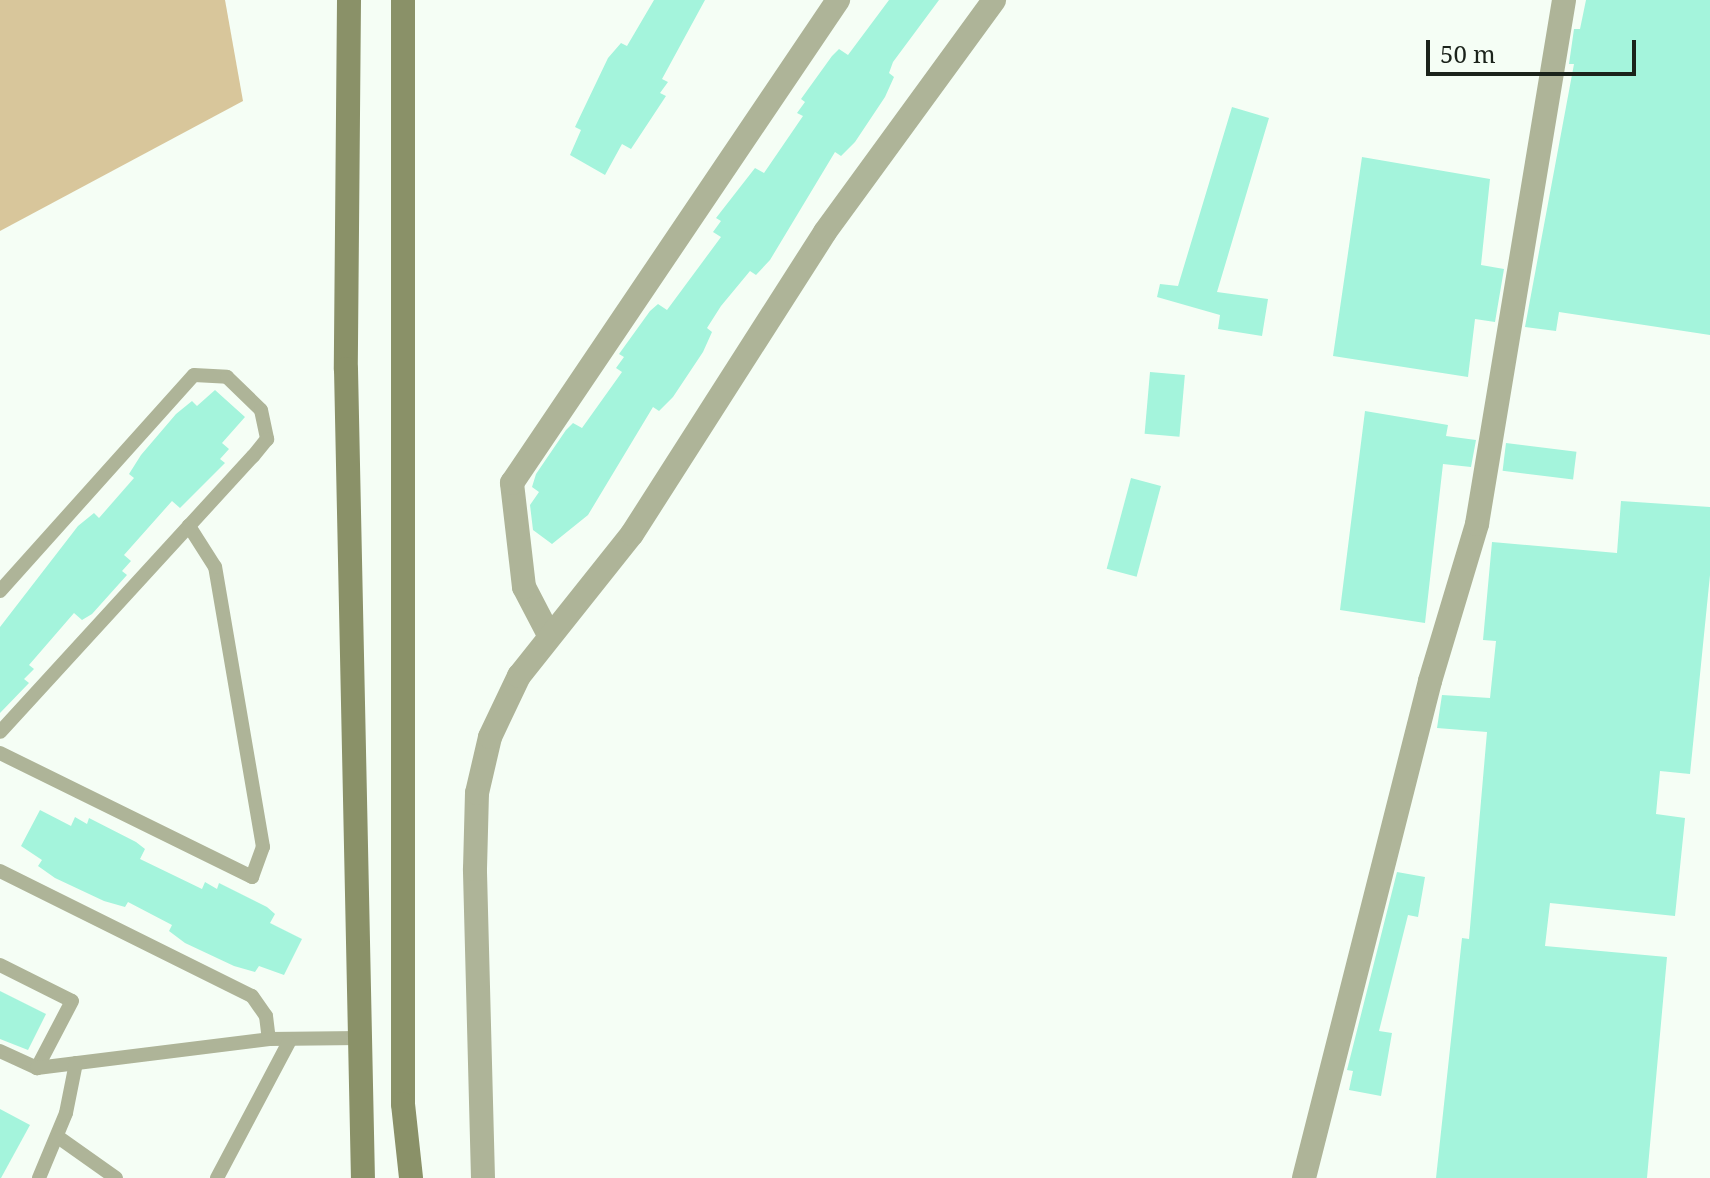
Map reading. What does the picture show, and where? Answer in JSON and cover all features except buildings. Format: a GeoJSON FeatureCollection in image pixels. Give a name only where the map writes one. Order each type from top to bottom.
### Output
{"type":"FeatureCollection","features":[{"type":"Feature","properties":{"kind":"main road"},"geometry":{"type":"LineString","coordinates":[[349,0],[346,369],[363,1178]]}},
{"type":"Feature","properties":{"kind":"main road"},"geometry":{"type":"LineString","coordinates":[[403,0],[407,374],[403,1104],[411,1178]]}},
{"type":"Feature","properties":{"kind":"street"},"geometry":{"type":"LineString","coordinates":[[549,635],[524,587],[512,483],[838,0]]}},
{"type":"Feature","properties":{"kind":"street"},"geometry":{"type":"LineString","coordinates":[[483,1178],[477,793],[490,737],[519,676],[632,534],[825,232],[994,0]]}},
{"type":"Feature","properties":{"kind":"street"},"geometry":{"type":"LineString","coordinates":[[1304,1178],[1430,681],[1477,524],[1564,0]]}},
{"type":"Feature","properties":{"kind":"lane"},"geometry":{"type":"LineString","coordinates":[[0,591],[184,384],[208,372],[227,377],[261,410],[267,439],[0,732]]}},
{"type":"Feature","properties":{"kind":"lane"},"geometry":{"type":"LineString","coordinates":[[0,753],[252,877],[263,847],[215,567],[189,526]]}},
{"type":"Feature","properties":{"kind":"lane"},"geometry":{"type":"LineString","coordinates":[[0,871],[252,996],[266,1016],[269,1039]]}},
{"type":"Feature","properties":{"kind":"lane"},"geometry":{"type":"LineString","coordinates":[[0,965],[72,1001],[37,1068]]}},
{"type":"Feature","properties":{"kind":"lane"},"geometry":{"type":"LineString","coordinates":[[0,1051],[37,1068],[269,1039],[289,1042],[360,1038]]}},
{"type":"Feature","properties":{"kind":"lane"},"geometry":{"type":"LineString","coordinates":[[217,1178],[289,1042]]}},
{"type":"Feature","properties":{"kind":"lane"},"geometry":{"type":"LineString","coordinates":[[39,1178],[58,1137],[76,1063]]}},
{"type":"Feature","properties":{"kind":"lane"},"geometry":{"type":"LineString","coordinates":[[58,1137],[112,1177]]}},
{"type":"Feature","properties":{"kind":"shaded area"},"geometry":{"type":"Polygon","coordinates":[[[0,0],[225,0],[243,101],[0,231],[0,0]]]}}]}
